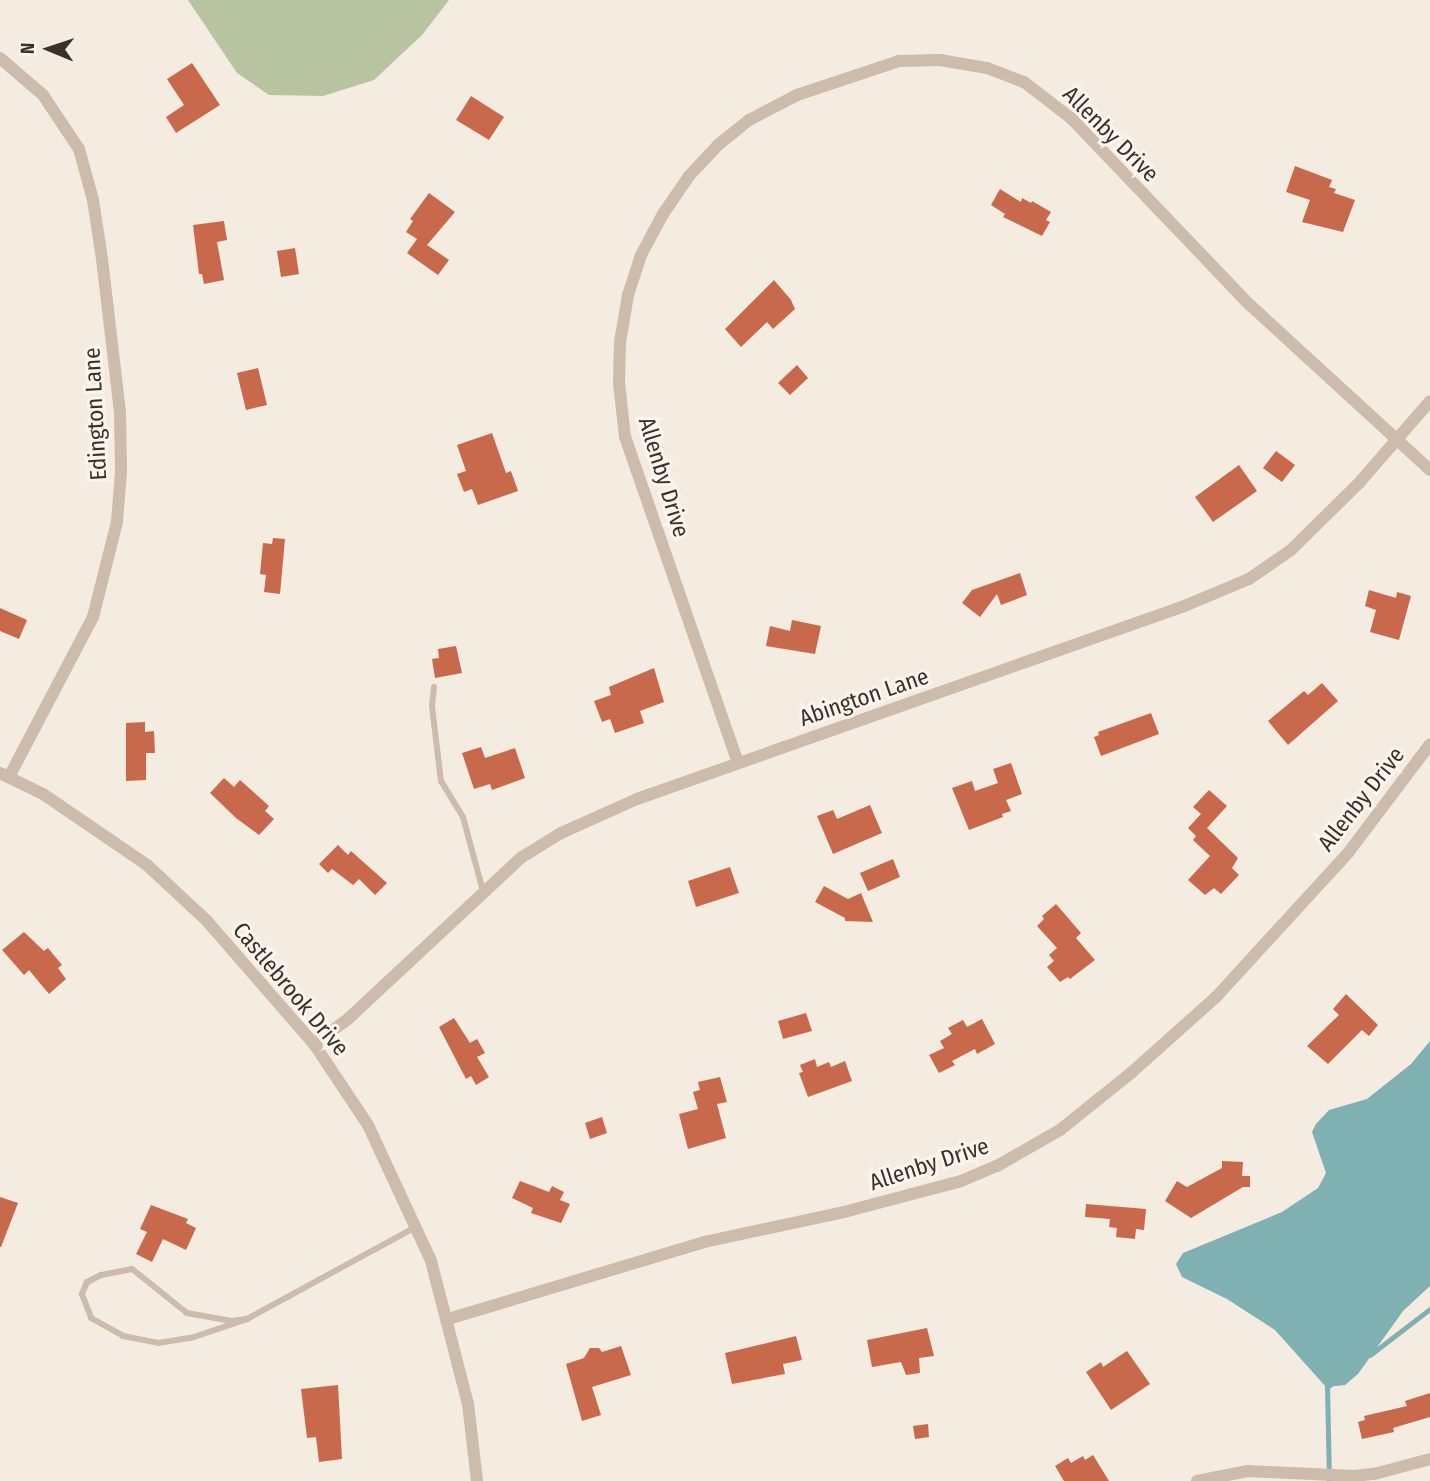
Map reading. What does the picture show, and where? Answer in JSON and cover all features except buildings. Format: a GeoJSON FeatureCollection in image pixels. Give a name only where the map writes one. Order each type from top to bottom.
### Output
{"type":"FeatureCollection","features":[{"type":"Feature","properties":{"kind":"street","name":"Edington Lane"},"geometry":{"type":"LineString","coordinates":[[0,58],[43,95],[79,149],[93,201],[102,259],[120,412],[121,472],[117,522],[93,617],[4,775]]}},
{"type":"Feature","properties":{"kind":"street","name":"Allenby Drive"},"geometry":{"type":"LineString","coordinates":[[738,763],[625,437],[619,383],[620,342],[628,295],[641,255],[663,214],[689,176],[718,145],[750,121],[797,95],[899,61],[940,60],[987,68],[1024,82],[1071,118],[1250,305],[1430,470]]}},
{"type":"Feature","properties":{"kind":"street","name":"Abington Lane"},"geometry":{"type":"LineString","coordinates":[[314,1044],[348,1018],[483,891],[522,858],[561,832],[637,799],[1182,607],[1249,579],[1291,550],[1359,483],[1430,401]]}},
{"type":"Feature","properties":{"kind":"street","name":"Allenby Drive"},"geometry":{"type":"LineString","coordinates":[[448,1319],[704,1242],[844,1212],[961,1181],[997,1166],[1060,1130],[1131,1073],[1217,996],[1348,853],[1426,760],[1430,744]]}},
{"type":"Feature","properties":{"kind":"street","name":"Castlebrook Drive"},"geometry":{"type":"LineString","coordinates":[[4,775],[43,794],[147,864],[207,921],[314,1044],[368,1125],[418,1226],[448,1319],[468,1404],[477,1481]]}},
{"type":"Feature","properties":{"kind":"street"},"geometry":{"type":"LineString","coordinates":[[1197,1481],[1248,1471],[1354,1476],[1378,1473],[1430,1459]]}},
{"type":"Feature","properties":{"kind":"lane"},"geometry":{"type":"LineString","coordinates":[[434,687],[432,706],[441,781],[463,817],[483,891]]}},
{"type":"Feature","properties":{"kind":"lane"},"geometry":{"type":"LineString","coordinates":[[247,1319],[232,1321],[187,1312],[132,1269],[101,1275],[87,1282],[82,1294],[91,1318],[102,1327],[123,1336],[158,1343],[191,1338],[247,1319],[418,1226]]}},
{"type":"Feature","properties":{"kind":"green space"},"geometry":{"type":"Polygon","coordinates":[[[188,0],[449,0],[422,35],[374,80],[323,96],[269,95],[237,73],[188,0]]]}},
{"type":"Feature","properties":{"kind":"water"},"geometry":{"type":"Polygon","coordinates":[[[1430,1041],[1430,1286],[1403,1311],[1358,1374],[1345,1385],[1326,1387],[1275,1330],[1227,1299],[1182,1277],[1176,1264],[1183,1253],[1282,1212],[1318,1188],[1326,1173],[1312,1132],[1316,1124],[1329,1110],[1367,1099],[1411,1064],[1430,1041]]]}},
{"type":"Feature","properties":{"kind":"waterway"},"geometry":{"type":"LineString","coordinates":[[1370,1355],[1430,1309]]}},
{"type":"Feature","properties":{"kind":"waterway"},"geometry":{"type":"LineString","coordinates":[[1329,1481],[1327,1387],[1330,1385]]}}]}
